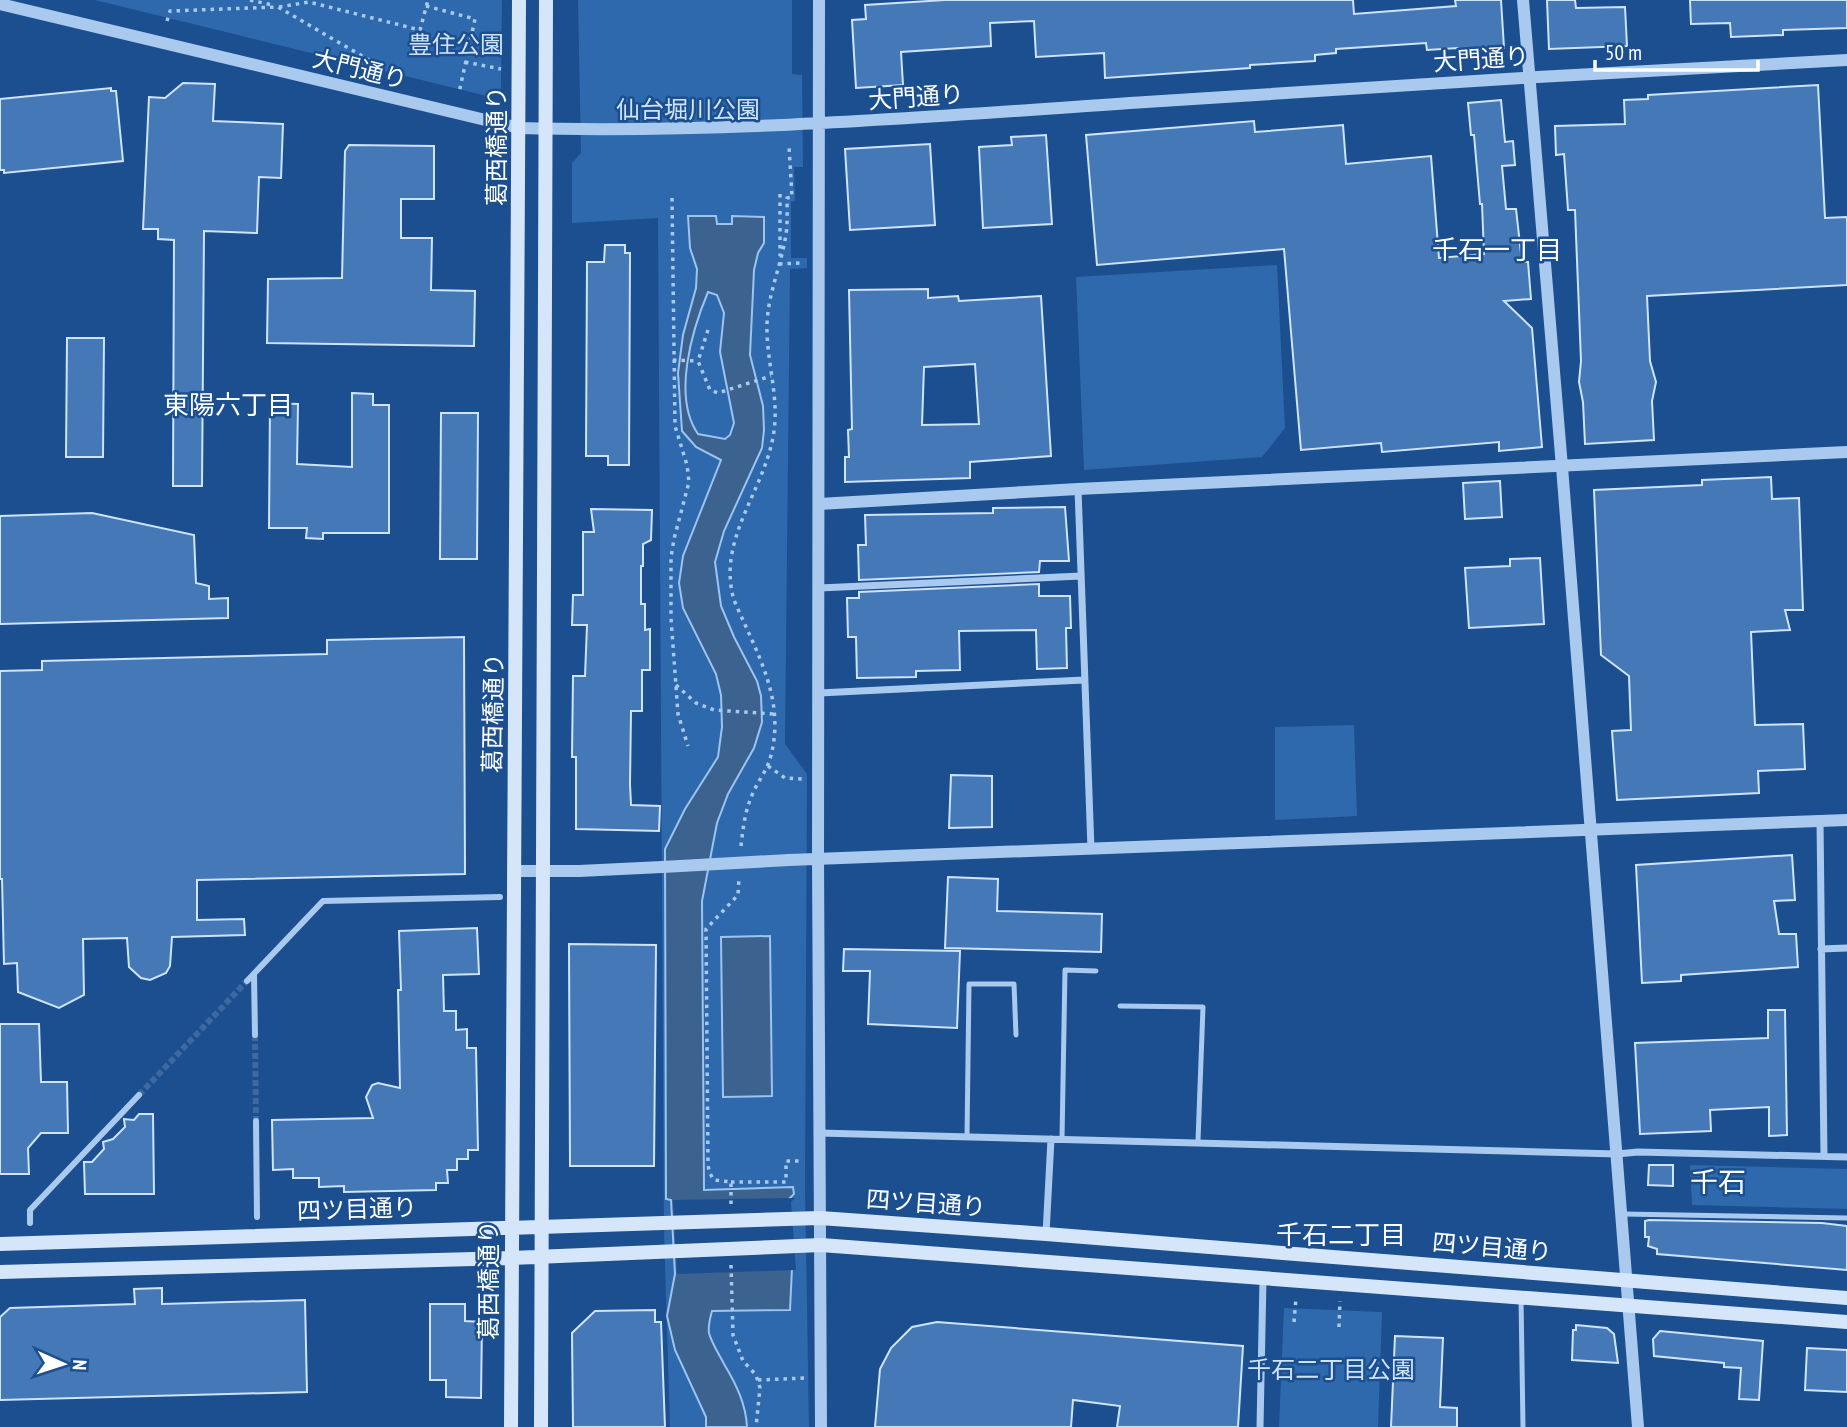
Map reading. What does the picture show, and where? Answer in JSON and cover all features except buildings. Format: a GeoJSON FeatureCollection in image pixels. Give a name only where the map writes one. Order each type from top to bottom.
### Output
{"type":"FeatureCollection","features":[{"type":"Feature","properties":{"kind":"main road","name":"葛西橋通り"},"geometry":{"type":"LineString","coordinates":[[511,1427],[519,0]]}},
{"type":"Feature","properties":{"kind":"main road","name":"葛西橋通り"},"geometry":{"type":"LineString","coordinates":[[541,1427],[545,0]]}},
{"type":"Feature","properties":{"kind":"main road","name":"四ツ目通り"},"geometry":{"type":"LineString","coordinates":[[0,1244],[820,1218],[1847,1298]]}},
{"type":"Feature","properties":{"kind":"main road","name":"四ツ目通り"},"geometry":{"type":"LineString","coordinates":[[0,1272],[542,1257],[821,1245],[1847,1322]]}},
{"type":"Feature","properties":{"kind":"street"},"geometry":{"type":"LineString","coordinates":[[820,0],[818,858],[821,1427]]}},
{"type":"Feature","properties":{"kind":"street"},"geometry":{"type":"LineString","coordinates":[[1523,0],[1638,1427]]}},
{"type":"Feature","properties":{"kind":"street","name":"大門通り"},"geometry":{"type":"LineString","coordinates":[[0,4],[519,128],[821,124],[1530,76],[1847,60]]}},
{"type":"Feature","properties":{"kind":"street"},"geometry":{"type":"LineString","coordinates":[[819,505],[1078,489],[1847,452]]}},
{"type":"Feature","properties":{"kind":"street"},"geometry":{"type":"LineString","coordinates":[[1078,489],[1091,849]]}},
{"type":"Feature","properties":{"kind":"street"},"geometry":{"type":"LineString","coordinates":[[819,588],[1081,576]]}},
{"type":"Feature","properties":{"kind":"street"},"geometry":{"type":"LineString","coordinates":[[819,693],[1084,680]]}},
{"type":"Feature","properties":{"kind":"street"},"geometry":{"type":"LineString","coordinates":[[514,871],[1847,820]]}},
{"type":"Feature","properties":{"kind":"street"},"geometry":{"type":"LineString","coordinates":[[1820,821],[1824,1156]]}},
{"type":"Feature","properties":{"kind":"street"},"geometry":{"type":"LineString","coordinates":[[247,981],[323,901],[500,897]]}},
{"type":"Feature","properties":{"kind":"street"},"geometry":{"type":"LineString","coordinates":[[1821,949],[1847,948]]}},
{"type":"Feature","properties":{"kind":"street"},"geometry":{"type":"LineString","coordinates":[[254,974],[255,1035]]}},
{"type":"Feature","properties":{"kind":"street"},"geometry":{"type":"LineString","coordinates":[[30,1223],[30,1210],[139,1095]]}},
{"type":"Feature","properties":{"kind":"street"},"geometry":{"type":"LineString","coordinates":[[256,1121],[257,1217]]}},
{"type":"Feature","properties":{"kind":"street"},"geometry":{"type":"LineString","coordinates":[[820,1133],[1617,1154],[1638,1152],[1847,1157]]}},
{"type":"Feature","properties":{"kind":"street"},"geometry":{"type":"LineString","coordinates":[[1046,1234],[1051,1139]]}},
{"type":"Feature","properties":{"kind":"street"},"geometry":{"type":"LineString","coordinates":[[1260,1427],[1263,1279]]}},
{"type":"Feature","properties":{"kind":"lane"},"geometry":{"type":"LineString","coordinates":[[1062,1139],[1065,970],[1096,971]]}},
{"type":"Feature","properties":{"kind":"lane"},"geometry":{"type":"LineString","coordinates":[[967,1137],[968,984],[1014,984],[1016,1035]]}},
{"type":"Feature","properties":{"kind":"lane"},"geometry":{"type":"LineString","coordinates":[[1119,1006],[1203,1007],[1198,1141]]}},
{"type":"Feature","properties":{"kind":"lane"},"geometry":{"type":"LineString","coordinates":[[1620,1214],[1847,1218]]}},
{"type":"Feature","properties":{"kind":"lane"},"geometry":{"type":"LineString","coordinates":[[1521,1298],[1523,1427]]}},
{"type":"Feature","properties":{"kind":"path"},"geometry":{"type":"LineString","coordinates":[[250,0],[278,7],[369,60],[367,70]]}},
{"type":"Feature","properties":{"kind":"path"},"geometry":{"type":"LineString","coordinates":[[167,21],[170,11],[278,7],[309,2],[421,30],[428,0]]}},
{"type":"Feature","properties":{"kind":"path"},"geometry":{"type":"LineString","coordinates":[[426,6],[475,19],[459,93]]}},
{"type":"Feature","properties":{"kind":"path"},"geometry":{"type":"LineString","coordinates":[[465,62],[505,70]]}},
{"type":"Feature","properties":{"kind":"path"},"geometry":{"type":"LineString","coordinates":[[740,855],[749,803],[768,766],[773,745],[771,714],[774,695],[734,600],[729,575],[735,539],[769,452],[774,431],[774,391],[767,317],[786,233],[787,198],[792,197],[789,146]]}},
{"type":"Feature","properties":{"kind":"path"},"geometry":{"type":"LineString","coordinates":[[780,194],[780,258]]}},
{"type":"Feature","properties":{"kind":"path"},"geometry":{"type":"LineString","coordinates":[[672,198],[675,426],[677,440],[687,465],[689,482],[671,557],[671,618],[678,714],[688,746]]}},
{"type":"Feature","properties":{"kind":"path"},"geometry":{"type":"LineString","coordinates":[[779,264],[819,262]]}},
{"type":"Feature","properties":{"kind":"path"},"geometry":{"type":"LineString","coordinates":[[708,330],[698,361],[710,390],[719,393],[771,376]]}},
{"type":"Feature","properties":{"kind":"path"},"geometry":{"type":"LineString","coordinates":[[673,360],[698,361]]}},
{"type":"Feature","properties":{"kind":"path"},"geometry":{"type":"LineString","coordinates":[[676,684],[696,703],[714,710],[771,714]]}},
{"type":"Feature","properties":{"kind":"path"},"geometry":{"type":"LineString","coordinates":[[768,766],[785,778],[819,779]]}},
{"type":"Feature","properties":{"kind":"path"},"geometry":{"type":"LineString","coordinates":[[739,868],[738,895],[706,929],[709,1172],[714,1180],[786,1182],[786,1161],[820,1160]]}},
{"type":"Feature","properties":{"kind":"path"},"geometry":{"type":"LineString","coordinates":[[731,1182],[731,1189]]}},
{"type":"Feature","properties":{"kind":"path"},"geometry":{"type":"LineString","coordinates":[[1294,1322],[1296,1298]]}},
{"type":"Feature","properties":{"kind":"path"},"geometry":{"type":"LineString","coordinates":[[1339,1327],[1340,1301]]}},
{"type":"Feature","properties":{"kind":"path"},"geometry":{"type":"LineString","coordinates":[[732,1312],[734,1341],[743,1361],[758,1380],[760,1388],[757,1427]]}},
{"type":"Feature","properties":{"kind":"path"},"geometry":{"type":"LineString","coordinates":[[758,1380],[821,1378]]}},
{"type":"Feature","properties":{"kind":"green space","name":"豊住公園"},"geometry":{"type":"Polygon","coordinates":[[[95,0],[502,0],[500,93],[491,97],[95,0]]]}},
{"type":"Feature","properties":{"kind":"green space","name":"仙台堀川公園"},"geometry":{"type":"Polygon","coordinates":[[[578,0],[792,0],[792,74],[802,75],[803,167],[794,167],[795,201],[791,202],[791,258],[807,258],[807,268],[790,269],[785,744],[807,774],[805,1187],[809,1427],[670,1427],[664,1231],[658,218],[572,223],[572,163],[581,153],[578,0]]]}},
{"type":"Feature","properties":{"kind":"green space"},"geometry":{"type":"Polygon","coordinates":[[[1277,265],[1285,428],[1262,457],[1084,470],[1076,277],[1277,265]]]}},
{"type":"Feature","properties":{"kind":"green space"},"geometry":{"type":"Polygon","coordinates":[[[1354,725],[1357,816],[1275,820],[1275,727],[1354,725]]]}},
{"type":"Feature","properties":{"kind":"green space"},"geometry":{"type":"Polygon","coordinates":[[[1690,1165],[1847,1169],[1847,1209],[1692,1205],[1690,1165]]]}},
{"type":"Feature","properties":{"kind":"green space","name":"千石二丁目公園"},"geometry":{"type":"Polygon","coordinates":[[[1284,1308],[1382,1312],[1378,1427],[1279,1427],[1284,1308]]]}},
{"type":"Feature","properties":{"kind":"shaded area"},"geometry":{"type":"Polygon","coordinates":[[[688,216],[716,216],[717,224],[732,224],[732,216],[764,217],[764,243],[758,253],[754,270],[750,355],[763,406],[762,448],[724,531],[715,562],[721,606],[757,681],[761,696],[762,722],[754,748],[728,794],[717,823],[702,901],[704,1190],[793,1187],[794,1194],[787,1201],[792,1268],[790,1310],[712,1311],[710,1319],[710,1337],[740,1394],[747,1427],[706,1427],[706,1417],[675,1350],[667,1316],[675,1274],[671,1200],[666,1199],[665,849],[685,809],[718,757],[722,727],[721,695],[716,674],[683,608],[679,583],[683,556],[721,460],[696,447],[682,431],[678,373],[683,335],[696,288],[697,269],[690,248],[688,216]],[[708,292],[696,325],[687,363],[686,402],[690,419],[698,434],[725,439],[730,435],[734,423],[720,352],[724,313],[717,295],[708,292]]]}},
{"type":"Feature","properties":{"kind":"shaded area"},"geometry":{"type":"Polygon","coordinates":[[[770,936],[772,1096],[723,1097],[721,937],[770,936]]]}},
{"type":"Feature","properties":{"kind":"pier"},"geometry":{"type":"Polygon","coordinates":[[[795,1198],[791,1202],[796,1270],[677,1274],[673,1200],[795,1198]]]}},
{"type":"Feature","properties":{"kind":"tunnel"},"geometry":{"type":"LineString","coordinates":[[139,1095],[247,981]]}},
{"type":"Feature","properties":{"kind":"tunnel"},"geometry":{"type":"LineString","coordinates":[[255,1035],[256,1121]]}},
{"type":"Feature","properties":{"kind":"district","name":"千石一丁目"},"geometry":{"type":"Point","coordinates":[1497,249]}},
{"type":"Feature","properties":{"kind":"district","name":"東陽六丁目"},"geometry":{"type":"Point","coordinates":[228,404]}},
{"type":"Feature","properties":{"kind":"district","name":"千石"},"geometry":{"type":"Point","coordinates":[1718,1181]}},
{"type":"Feature","properties":{"kind":"district","name":"千石二丁目"},"geometry":{"type":"Point","coordinates":[1341,1234]}}]}
